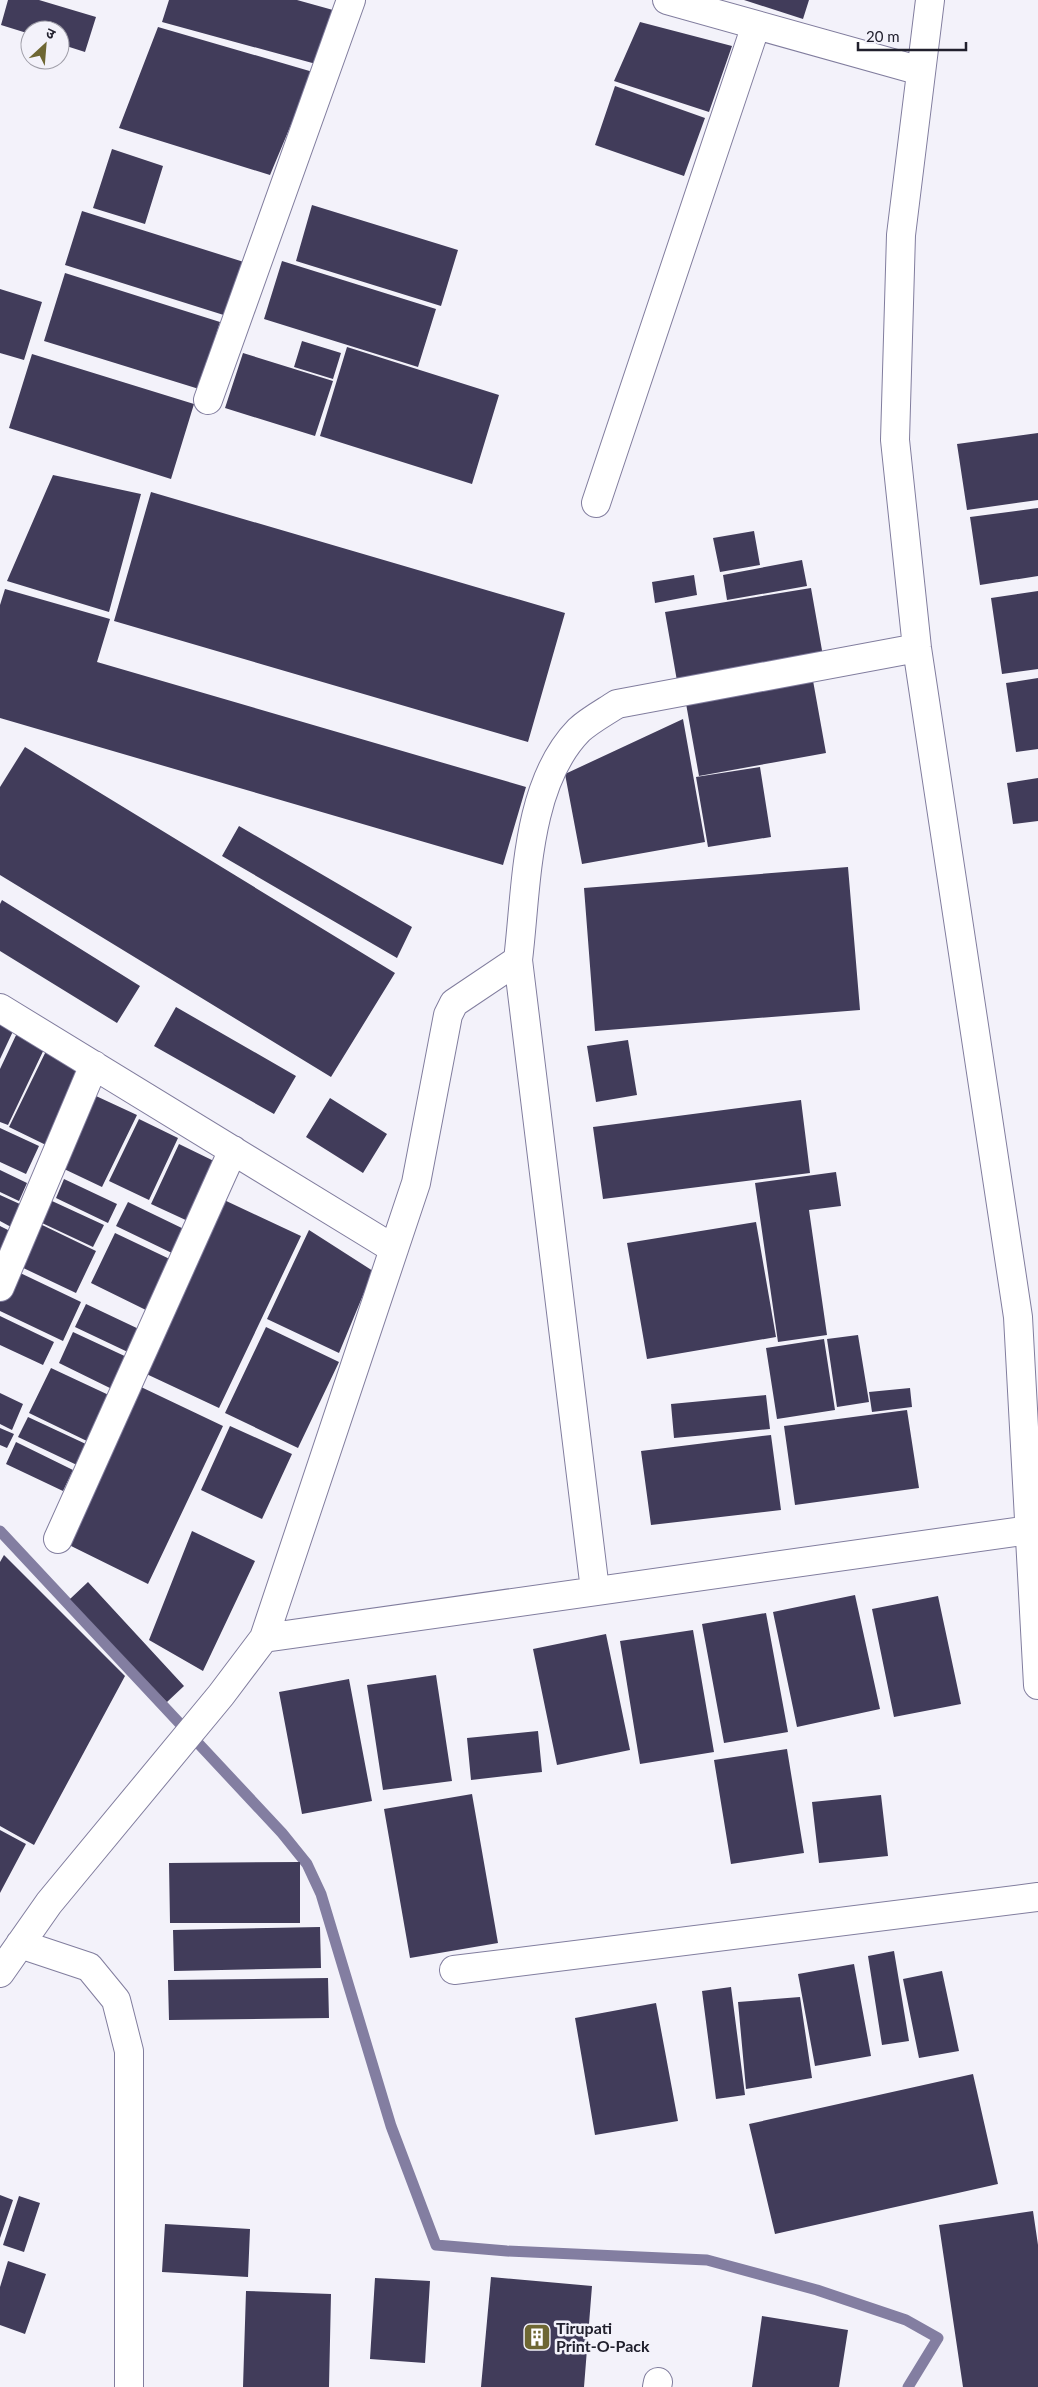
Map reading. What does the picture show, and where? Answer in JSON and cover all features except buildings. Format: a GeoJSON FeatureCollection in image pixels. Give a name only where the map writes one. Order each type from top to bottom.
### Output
{"type":"FeatureCollection","features":[{"type":"Feature","properties":{"kind":"street"},"geometry":{"type":"LineString","coordinates":[[208,400],[351,0]]}},
{"type":"Feature","properties":{"kind":"street"},"geometry":{"type":"LineString","coordinates":[[667,0],[921,71]]}},
{"type":"Feature","properties":{"kind":"street"},"geometry":{"type":"LineString","coordinates":[[930,0],[901,235],[895,440],[916,648],[1018,1317],[1038,1685]]}},
{"type":"Feature","properties":{"kind":"street"},"geometry":{"type":"LineString","coordinates":[[596,502],[756,25]]}},
{"type":"Feature","properties":{"kind":"street"},"geometry":{"type":"LineString","coordinates":[[595,1590],[518,960],[534,815],[551,769],[579,730],[617,704],[916,648]]}},
{"type":"Feature","properties":{"kind":"street"},"geometry":{"type":"LineString","coordinates":[[0,1973],[49,1903],[221,1695],[264,1638],[416,1183],[448,1016],[454,1003],[518,960]]}},
{"type":"Feature","properties":{"kind":"street"},"geometry":{"type":"LineString","coordinates":[[0,1008],[394,1249]]}},
{"type":"Feature","properties":{"kind":"street"},"geometry":{"type":"LineString","coordinates":[[0,1286],[94,1065]]}},
{"type":"Feature","properties":{"kind":"street"},"geometry":{"type":"LineString","coordinates":[[58,1539],[233,1150]]}},
{"type":"Feature","properties":{"kind":"street"},"geometry":{"type":"LineString","coordinates":[[264,1638],[1029,1530]]}},
{"type":"Feature","properties":{"kind":"street"},"geometry":{"type":"LineString","coordinates":[[454,1970],[1038,1897]]}},
{"type":"Feature","properties":{"kind":"street"},"geometry":{"type":"LineString","coordinates":[[20,1944],[89,1968],[116,2000],[129,2051],[129,2387]]}},
{"type":"Feature","properties":{"kind":"waterway"},"geometry":{"type":"LineString","coordinates":[[0,1531],[282,1833],[307,1864],[321,1894],[391,2126],[436,2245],[507,2251],[707,2260],[817,2290],[906,2320],[938,2338],[908,2387]]}},
{"type":"Feature","properties":{"kind":"place","name":"Tirupati Print-O-Pack"},"geometry":{"type":"Point","coordinates":[537,2337]}}]}
